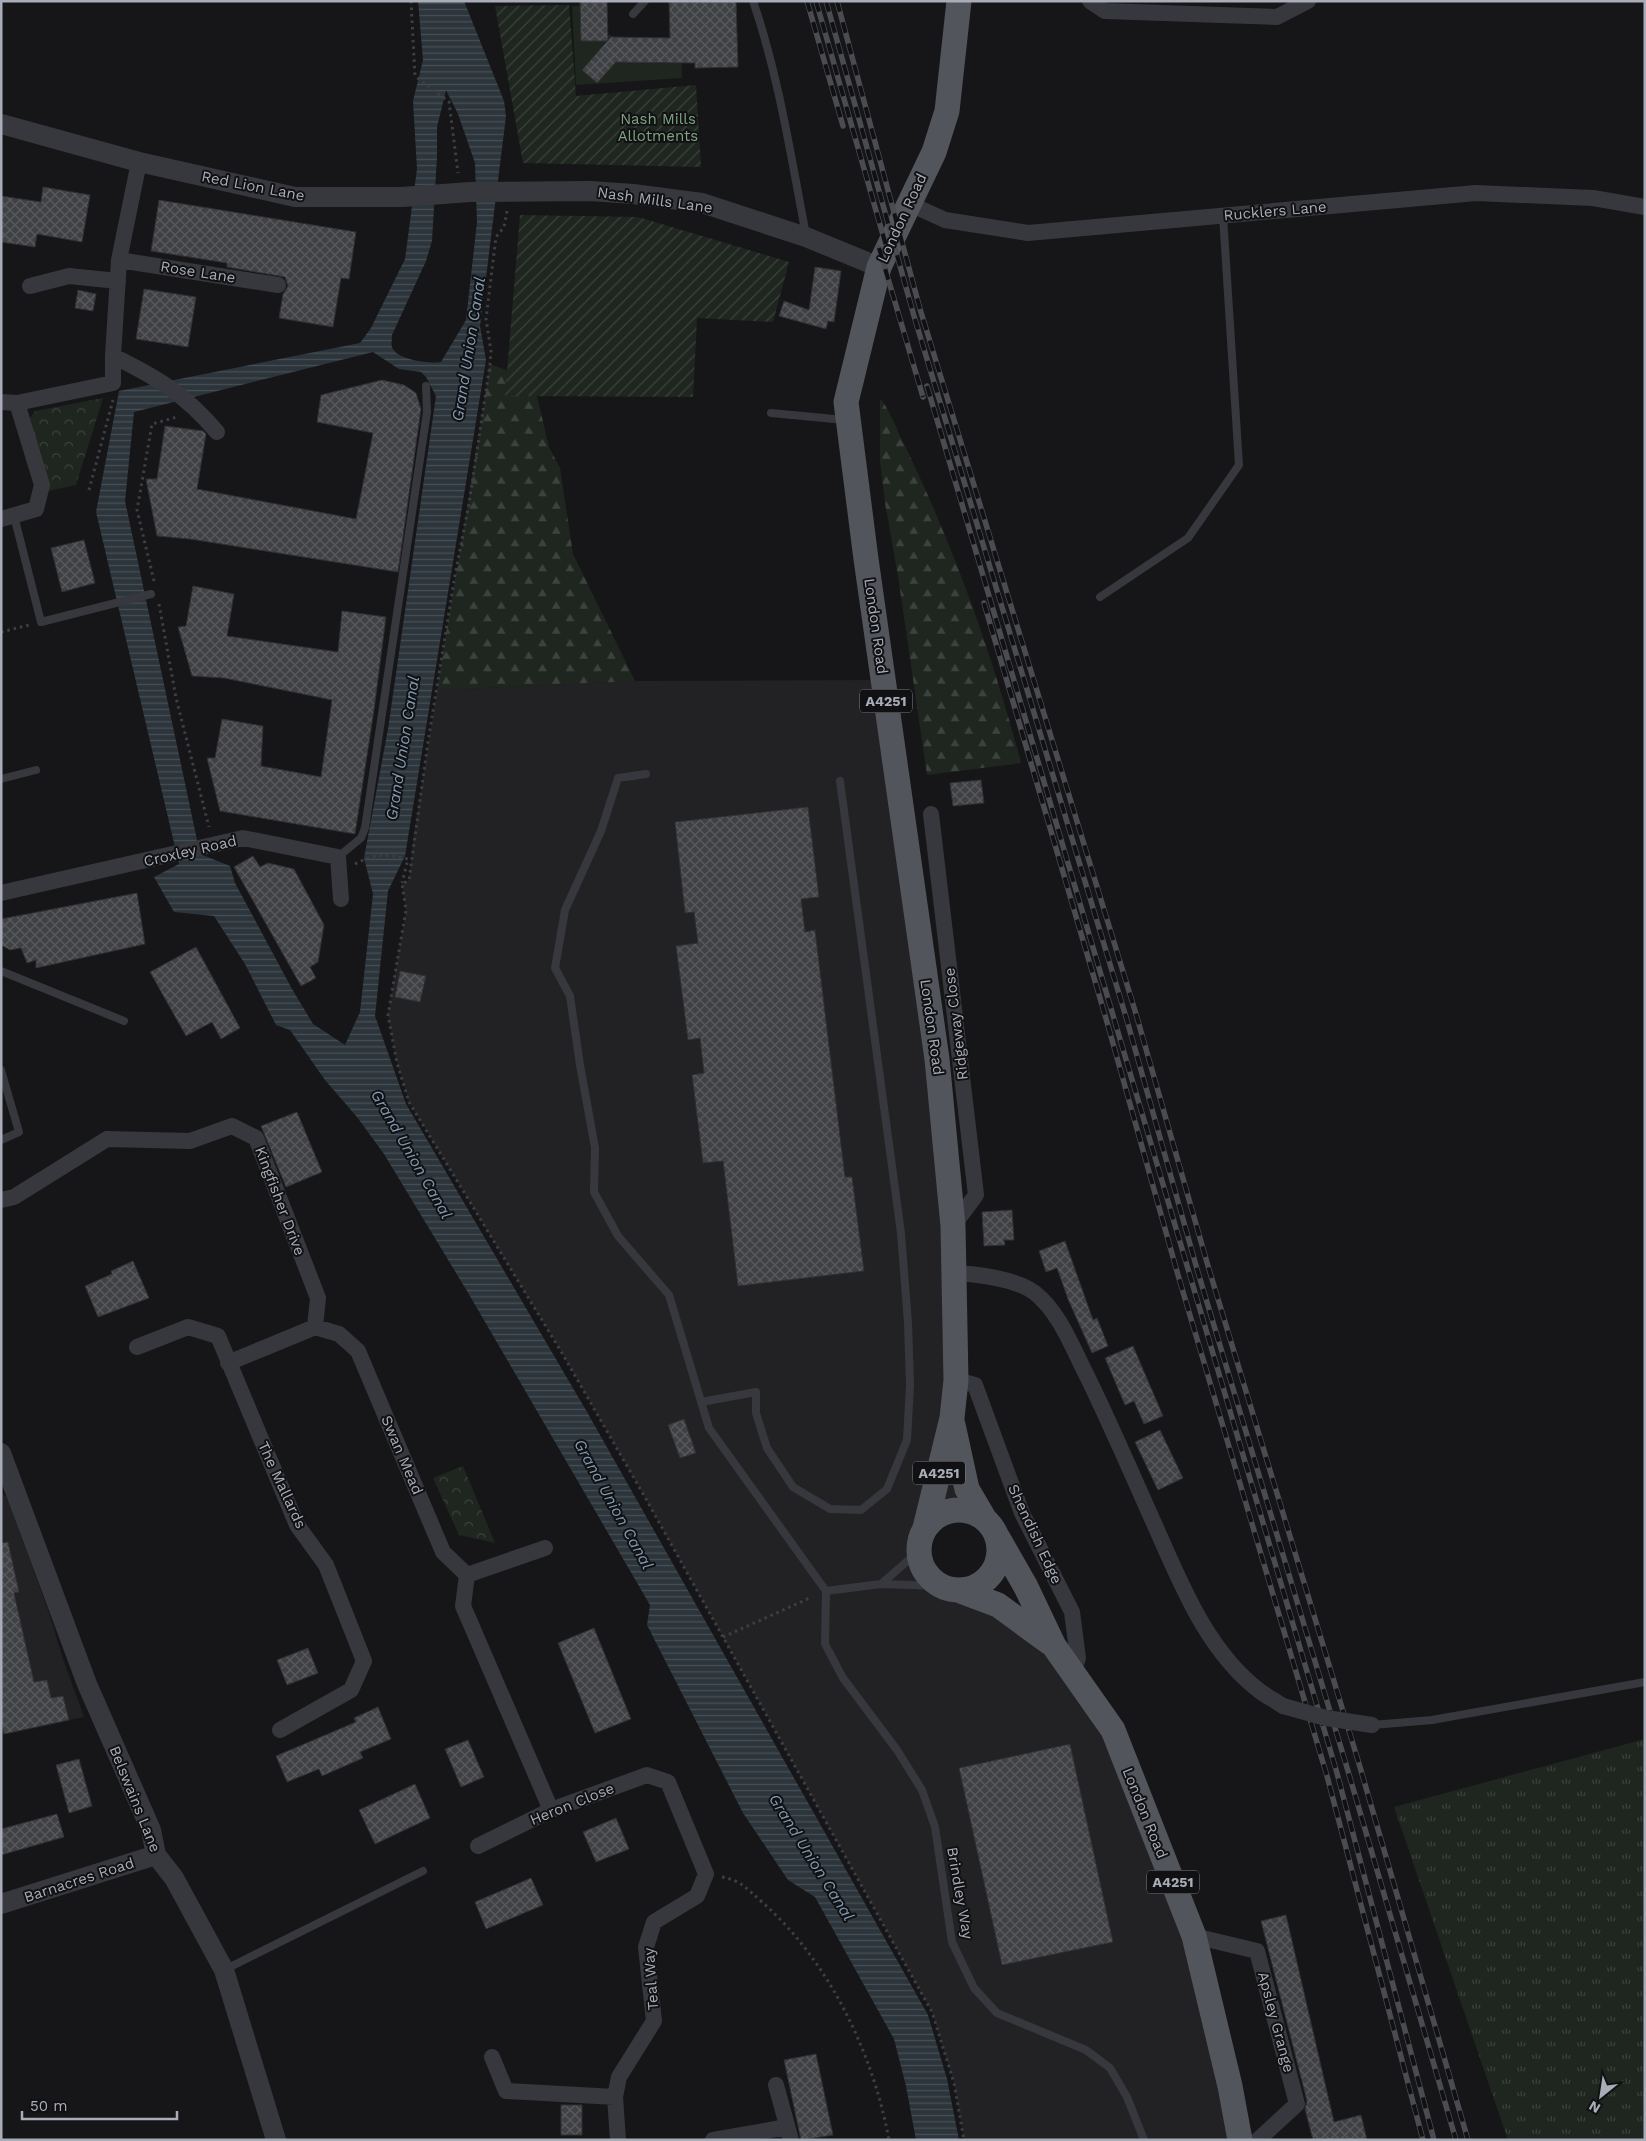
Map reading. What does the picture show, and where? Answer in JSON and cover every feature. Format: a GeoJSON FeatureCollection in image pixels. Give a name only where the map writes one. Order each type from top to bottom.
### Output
{"type":"FeatureCollection","features":[{"type":"Feature","properties":{"kind":"main road","name":"London Road"},"geometry":{"type":"LineString","coordinates":[[922,1539],[952,1418],[956,1380],[953,1226],[937,1059],[846,402],[879,267],[934,152],[947,111],[959,1]]}},
{"type":"Feature","properties":{"kind":"main road","name":"London Road"},"geometry":{"type":"LineString","coordinates":[[952,1418],[967,1489],[1026,1587],[1054,1646],[1113,1730],[1194,1936],[1230,2086],[1240,2140]]}},
{"type":"Feature","properties":{"kind":"main road"},"geometry":{"type":"LineString","coordinates":[[922,1539],[935,1518],[955,1510],[972,1512],[991,1528],[998,1560],[988,1577],[978,1586],[951,1588]]}},
{"type":"Feature","properties":{"kind":"main road","name":"A4251"},"geometry":{"type":"LineString","coordinates":[[922,1539],[922,1566],[930,1577],[951,1588]]}},
{"type":"Feature","properties":{"kind":"main road","name":"London Road"},"geometry":{"type":"LineString","coordinates":[[951,1588],[998,1605],[1054,1646]]}},
{"type":"Feature","properties":{"kind":"street"},"geometry":{"type":"LineString","coordinates":[[1090,1],[1105,10],[1276,17],[1308,1]]}},
{"type":"Feature","properties":{"kind":"street","name":"Red Lion Lane"},"geometry":{"type":"LineString","coordinates":[[1,124],[139,162],[295,197],[402,197],[511,192]]}},
{"type":"Feature","properties":{"kind":"street"},"geometry":{"type":"LineString","coordinates":[[7,517],[36,509],[42,485],[9,403],[113,383],[119,260],[139,162]]}},
{"type":"Feature","properties":{"kind":"street","name":"Nash Mills Lane"},"geometry":{"type":"LineString","coordinates":[[511,192],[590,191],[633,194],[702,203],[806,237],[879,267]]}},
{"type":"Feature","properties":{"kind":"street","name":"Rucklers Lane"},"geometry":{"type":"LineString","coordinates":[[908,203],[945,220],[1028,232],[1476,193],[1593,198],[1645,207]]}},
{"type":"Feature","properties":{"kind":"street","name":"Rose Lane"},"geometry":{"type":"LineString","coordinates":[[119,260],[278,285]]}},
{"type":"Feature","properties":{"kind":"street"},"geometry":{"type":"LineString","coordinates":[[30,286],[69,276],[118,281]]}},
{"type":"Feature","properties":{"kind":"street"},"geometry":{"type":"LineString","coordinates":[[113,356],[156,377],[194,407],[217,432]]}},
{"type":"Feature","properties":{"kind":"street","name":"Ridgeway Close"},"geometry":{"type":"LineString","coordinates":[[931,814],[976,1195],[953,1226]]}},
{"type":"Feature","properties":{"kind":"street","name":"Croxley Road"},"geometry":{"type":"LineString","coordinates":[[1,893],[243,838],[344,862]]}},
{"type":"Feature","properties":{"kind":"street"},"geometry":{"type":"LineString","coordinates":[[340,899],[344,862]]}},
{"type":"Feature","properties":{"kind":"street","name":"Kingfisher Drive"},"geometry":{"type":"LineString","coordinates":[[1,1200],[14,1197],[107,1139],[190,1141],[232,1126],[256,1138],[318,1298],[315,1327]]}},
{"type":"Feature","properties":{"kind":"street"},"geometry":{"type":"LineString","coordinates":[[955,1273],[979,1275],[1009,1281],[1034,1292],[1058,1318],[1101,1404],[1169,1557],[1203,1627],[1231,1663],[1260,1692],[1283,1706],[1326,1718],[1372,1725]]}},
{"type":"Feature","properties":{"kind":"street","name":"The Mallards"},"geometry":{"type":"LineString","coordinates":[[137,1346],[188,1327],[218,1336],[297,1525],[326,1565],[364,1661],[351,1690],[280,1730]]}},
{"type":"Feature","properties":{"kind":"street"},"geometry":{"type":"LineString","coordinates":[[228,1363],[315,1327]]}},
{"type":"Feature","properties":{"kind":"street","name":"Swan Mead"},"geometry":{"type":"LineString","coordinates":[[315,1327],[339,1334],[358,1351],[443,1552],[467,1575]]}},
{"type":"Feature","properties":{"kind":"street","name":"Shendish Edge"},"geometry":{"type":"LineString","coordinates":[[956,1380],[975,1385],[1022,1513],[1072,1612],[1078,1658],[1072,1674]]}},
{"type":"Feature","properties":{"kind":"street","name":"Belswains Lane"},"geometry":{"type":"LineString","coordinates":[[1,1453],[6,1479],[87,1684],[151,1830],[156,1855],[174,1878],[224,1970],[276,2140]]}},
{"type":"Feature","properties":{"kind":"street"},"geometry":{"type":"LineString","coordinates":[[545,1548],[467,1575],[463,1606],[551,1810]]}},
{"type":"Feature","properties":{"kind":"street","name":"Heron Close"},"geometry":{"type":"LineString","coordinates":[[478,1846],[551,1810],[647,1775],[668,1782],[706,1874]]}},
{"type":"Feature","properties":{"kind":"street","name":"Barnacres Road"},"geometry":{"type":"LineString","coordinates":[[1,1904],[156,1855]]}},
{"type":"Feature","properties":{"kind":"street","name":"Teal Way"},"geometry":{"type":"LineString","coordinates":[[618,2140],[615,2097],[619,2077],[654,2021],[646,1947],[654,1922],[697,1896],[706,1874]]}},
{"type":"Feature","properties":{"kind":"street","name":"Apsley Grange"},"geometry":{"type":"LineString","coordinates":[[1194,1936],[1257,1951],[1297,2104],[1258,2140]]}},
{"type":"Feature","properties":{"kind":"street"},"geometry":{"type":"LineString","coordinates":[[492,2057],[506,2091],[615,2097]]}},
{"type":"Feature","properties":{"kind":"street"},"geometry":{"type":"LineString","coordinates":[[713,2140],[789,2133],[776,2085]]}},
{"type":"Feature","properties":{"kind":"lane"},"geometry":{"type":"LineString","coordinates":[[633,14],[645,1]]}},
{"type":"Feature","properties":{"kind":"lane"},"geometry":{"type":"LineString","coordinates":[[753,1],[765,35],[786,128],[806,237]]}},
{"type":"Feature","properties":{"kind":"lane"},"geometry":{"type":"LineString","coordinates":[[1100,597],[1188,538],[1240,465],[1223,216]]}},
{"type":"Feature","properties":{"kind":"lane"},"geometry":{"type":"LineString","coordinates":[[344,862],[365,828],[427,412],[426,386]]}},
{"type":"Feature","properties":{"kind":"lane"},"geometry":{"type":"LineString","coordinates":[[771,413],[847,420]]}},
{"type":"Feature","properties":{"kind":"lane"},"geometry":{"type":"LineString","coordinates":[[7,517],[42,622],[151,594]]}},
{"type":"Feature","properties":{"kind":"lane"},"geometry":{"type":"LineString","coordinates":[[1,779],[36,770]]}},
{"type":"Feature","properties":{"kind":"lane"},"geometry":{"type":"LineString","coordinates":[[646,774],[618,778],[601,831],[565,910],[555,968],[570,996],[595,1148],[594,1192],[618,1236],[669,1295],[709,1428],[826,1591],[880,1584],[951,1588]]}},
{"type":"Feature","properties":{"kind":"lane"},"geometry":{"type":"LineString","coordinates":[[701,1402],[756,1392],[756,1413],[767,1448],[793,1487],[830,1509],[861,1510],[887,1489],[907,1440],[910,1385],[908,1324],[901,1233],[840,781]]}},
{"type":"Feature","properties":{"kind":"lane"},"geometry":{"type":"LineString","coordinates":[[1,971],[124,1020]]}},
{"type":"Feature","properties":{"kind":"lane"},"geometry":{"type":"LineString","coordinates":[[1,1070],[19,1132],[1,1140]]}},
{"type":"Feature","properties":{"kind":"lane"},"geometry":{"type":"LineString","coordinates":[[880,1584],[922,1539]]}},
{"type":"Feature","properties":{"kind":"lane","name":"Brindley Way"},"geometry":{"type":"LineString","coordinates":[[826,1591],[825,1644],[843,1678],[897,1750],[922,1790],[934,1827],[952,1942],[974,1988],[996,2013],[1086,2050],[1110,2068],[1127,2097],[1144,2140]]}},
{"type":"Feature","properties":{"kind":"lane"},"geometry":{"type":"LineString","coordinates":[[1372,1725],[1432,1720],[1645,1682]]}},
{"type":"Feature","properties":{"kind":"lane"},"geometry":{"type":"LineString","coordinates":[[224,1970],[423,1871]]}},
{"type":"Feature","properties":{"kind":"path"},"geometry":{"type":"LineString","coordinates":[[411,1],[415,76],[449,102],[459,193]]}},
{"type":"Feature","properties":{"kind":"path"},"geometry":{"type":"LineString","coordinates":[[89,490],[116,388],[113,383]]}},
{"type":"Feature","properties":{"kind":"path"},"geometry":{"type":"LineString","coordinates":[[155,583],[137,510],[152,424],[194,407]]}},
{"type":"Feature","properties":{"kind":"path"},"geometry":{"type":"LineString","coordinates":[[159,602],[176,698],[211,845]]}},
{"type":"Feature","properties":{"kind":"path"},"geometry":{"type":"LineString","coordinates":[[1,632],[42,622]]}},
{"type":"Feature","properties":{"kind":"path"},"geometry":{"type":"LineString","coordinates":[[344,862],[383,854],[408,859],[402,884]]}},
{"type":"Feature","properties":{"kind":"path"},"geometry":{"type":"LineString","coordinates":[[723,1637],[826,1591]]}},
{"type":"Feature","properties":{"kind":"path"},"geometry":{"type":"LineString","coordinates":[[706,1874],[736,1879],[782,1920],[832,1986],[865,2054],[884,2112],[889,2140]]}},
{"type":"Feature","properties":{"kind":"shaded area"},"geometry":{"type":"Polygon","coordinates":[[[883,680],[937,1059],[956,1380],[972,1512],[926,1528],[919,1551],[930,1577],[1020,1620],[1113,1730],[1194,1936],[1240,2140],[964,2140],[954,2083],[932,2012],[646,1499],[562,1353],[409,1102],[397,1063],[388,1015],[406,910],[402,884],[409,880],[414,834],[437,690],[635,681],[883,680]]]}},
{"type":"Feature","properties":{"kind":"shaded area"},"geometry":{"type":"Polygon","coordinates":[[[1,1493],[7,1497],[84,1717],[1,1734],[1,1493]]]}},
{"type":"Feature","properties":{"kind":"green space"},"geometry":{"type":"Polygon","coordinates":[[[605,4],[606,34],[628,41],[681,41],[682,78],[576,85],[572,6],[605,4]]]}},
{"type":"Feature","properties":{"kind":"green space","name":"Nash Mills Allotments"},"geometry":{"type":"Polygon","coordinates":[[[569,5],[576,96],[696,85],[701,167],[523,163],[495,6],[569,5]]]}},
{"type":"Feature","properties":{"kind":"green space"},"geometry":{"type":"Polygon","coordinates":[[[520,215],[638,217],[789,262],[773,322],[697,318],[693,397],[505,396],[520,215]]]}},
{"type":"Feature","properties":{"kind":"green space"},"geometry":{"type":"Polygon","coordinates":[[[490,364],[519,375],[536,392],[549,447],[560,468],[573,554],[635,681],[437,690],[490,364]]]}},
{"type":"Feature","properties":{"kind":"green space"},"geometry":{"type":"Polygon","coordinates":[[[103,398],[76,485],[48,491],[30,418],[35,411],[103,398]]]}},
{"type":"Feature","properties":{"kind":"green space"},"geometry":{"type":"Polygon","coordinates":[[[880,399],[889,412],[955,559],[984,640],[1021,763],[927,775],[898,576],[885,503],[880,462],[880,399]]]}},
{"type":"Feature","properties":{"kind":"green space"},"geometry":{"type":"Polygon","coordinates":[[[463,1466],[495,1543],[459,1535],[433,1478],[463,1466]]]}},
{"type":"Feature","properties":{"kind":"green space"},"geometry":{"type":"Polygon","coordinates":[[[1645,1739],[1645,2140],[1508,2140],[1394,1807],[1645,1739]]]}},
{"type":"Feature","properties":{"kind":"water","name":"Grand Union Canal"},"geometry":{"type":"Polygon","coordinates":[[[418,1],[464,1],[504,101],[506,116],[480,326],[486,360],[405,856],[388,891],[375,1016],[406,1104],[587,1412],[928,2015],[947,2079],[959,2140],[916,2140],[906,2086],[894,2039],[815,1897],[788,1880],[743,1813],[647,1625],[650,1605],[467,1291],[384,1154],[357,1117],[325,1080],[290,1030],[276,1025],[245,964],[214,916],[174,912],[154,877],[179,864],[96,512],[119,391],[360,343],[371,328],[405,259],[417,169],[413,101],[423,60],[418,1]],[[446,90],[437,127],[432,241],[426,261],[392,335],[392,346],[400,355],[414,360],[429,362],[441,362],[466,320],[477,222],[475,163],[458,114],[446,90]],[[373,352],[134,412],[125,501],[200,854],[230,866],[235,883],[313,1024],[345,1045],[360,1012],[373,894],[364,858],[388,729],[436,396],[426,377],[421,372],[399,369],[373,352]]]}},
{"type":"Feature","properties":{"kind":"building"},"geometry":{"type":"Polygon","coordinates":[[[580,1],[607,1],[608,41],[581,41],[580,1]]]}},
{"type":"Feature","properties":{"kind":"building"},"geometry":{"type":"Polygon","coordinates":[[[669,1],[736,1],[738,67],[695,68],[695,63],[616,62],[597,83],[582,70],[611,37],[670,38],[669,1]]]}},
{"type":"Feature","properties":{"kind":"building"},"geometry":{"type":"Polygon","coordinates":[[[43,187],[90,195],[82,242],[37,234],[35,247],[1,242],[1,196],[41,202],[43,187]]]}},
{"type":"Feature","properties":{"kind":"building"},"geometry":{"type":"Polygon","coordinates":[[[159,200],[356,232],[349,279],[341,278],[333,327],[279,318],[283,294],[288,286],[285,277],[227,267],[227,263],[151,251],[159,200]]]}},
{"type":"Feature","properties":{"kind":"building"},"geometry":{"type":"Polygon","coordinates":[[[815,267],[841,271],[834,322],[828,321],[826,329],[779,316],[784,301],[809,310],[815,267]]]}},
{"type":"Feature","properties":{"kind":"building"},"geometry":{"type":"Polygon","coordinates":[[[144,289],[196,297],[188,347],[136,339],[144,289]]]}},
{"type":"Feature","properties":{"kind":"building"},"geometry":{"type":"Polygon","coordinates":[[[78,290],[96,294],[93,311],[75,308],[78,290]]]}},
{"type":"Feature","properties":{"kind":"building"},"geometry":{"type":"Polygon","coordinates":[[[382,380],[404,385],[416,393],[421,409],[398,572],[190,539],[157,536],[146,479],[157,479],[165,426],[203,431],[206,434],[197,489],[356,519],[373,433],[317,422],[321,395],[382,380]]]}},
{"type":"Feature","properties":{"kind":"building"},"geometry":{"type":"Polygon","coordinates":[[[84,540],[95,583],[62,592],[51,548],[84,540]]]}},
{"type":"Feature","properties":{"kind":"building"},"geometry":{"type":"Polygon","coordinates":[[[193,586],[234,594],[227,636],[338,652],[342,611],[386,617],[355,834],[220,811],[207,758],[215,758],[222,719],[263,726],[261,766],[321,777],[332,700],[224,678],[192,676],[178,627],[186,626],[193,586]]]}},
{"type":"Feature","properties":{"kind":"building"},"geometry":{"type":"Polygon","coordinates":[[[981,780],[984,803],[953,806],[950,783],[981,780]]]}},
{"type":"Feature","properties":{"kind":"building"},"geometry":{"type":"Polygon","coordinates":[[[808,807],[819,897],[801,899],[805,932],[815,930],[845,1177],[852,1177],[864,1271],[738,1286],[723,1161],[703,1163],[692,1075],[704,1073],[700,1038],[688,1040],[676,946],[698,943],[694,912],[685,913],[675,822],[808,807]]]}},
{"type":"Feature","properties":{"kind":"building"},"geometry":{"type":"Polygon","coordinates":[[[253,856],[260,867],[268,863],[294,869],[324,925],[318,962],[310,967],[316,978],[301,986],[234,867],[253,856]]]}},
{"type":"Feature","properties":{"kind":"building"},"geometry":{"type":"Polygon","coordinates":[[[137,893],[145,944],[36,968],[36,960],[27,963],[21,948],[10,950],[1,945],[1,919],[137,893]]]}},
{"type":"Feature","properties":{"kind":"building"},"geometry":{"type":"Polygon","coordinates":[[[196,947],[240,1028],[221,1039],[212,1022],[186,1036],[150,972],[196,947]]]}},
{"type":"Feature","properties":{"kind":"building"},"geometry":{"type":"Polygon","coordinates":[[[400,971],[426,976],[420,1002],[395,997],[400,971]]]}},
{"type":"Feature","properties":{"kind":"building"},"geometry":{"type":"Polygon","coordinates":[[[297,1112],[322,1172],[286,1187],[261,1126],[297,1112]]]}},
{"type":"Feature","properties":{"kind":"building"},"geometry":{"type":"Polygon","coordinates":[[[1012,1210],[1014,1240],[1004,1240],[1005,1245],[984,1246],[982,1212],[1012,1210]]]}},
{"type":"Feature","properties":{"kind":"building"},"geometry":{"type":"Polygon","coordinates":[[[1065,1241],[1093,1320],[1097,1318],[1108,1346],[1092,1353],[1068,1299],[1057,1268],[1046,1272],[1039,1251],[1065,1241]]]}},
{"type":"Feature","properties":{"kind":"building"},"geometry":{"type":"Polygon","coordinates":[[[133,1261],[149,1298],[98,1317],[85,1286],[112,1274],[111,1271],[133,1261]]]}},
{"type":"Feature","properties":{"kind":"building"},"geometry":{"type":"Polygon","coordinates":[[[1133,1346],[1163,1416],[1144,1424],[1134,1401],[1125,1405],[1105,1358],[1133,1346]]]}},
{"type":"Feature","properties":{"kind":"building"},"geometry":{"type":"Polygon","coordinates":[[[684,1419],[696,1453],[680,1458],[668,1425],[684,1419]]]}},
{"type":"Feature","properties":{"kind":"building"},"geometry":{"type":"Polygon","coordinates":[[[1160,1430],[1183,1478],[1158,1490],[1135,1442],[1160,1430]]]}},
{"type":"Feature","properties":{"kind":"building"},"geometry":{"type":"Polygon","coordinates":[[[8,1542],[19,1592],[14,1593],[34,1682],[47,1680],[51,1698],[63,1696],[69,1720],[4,1734],[1,1722],[1,1543],[8,1542]]]}},
{"type":"Feature","properties":{"kind":"building"},"geometry":{"type":"Polygon","coordinates":[[[594,1628],[631,1719],[595,1733],[558,1643],[594,1628]]]}},
{"type":"Feature","properties":{"kind":"building"},"geometry":{"type":"Polygon","coordinates":[[[308,1648],[318,1673],[287,1685],[277,1660],[308,1648]]]}},
{"type":"Feature","properties":{"kind":"building"},"geometry":{"type":"Polygon","coordinates":[[[378,1707],[391,1739],[360,1752],[363,1758],[322,1776],[319,1769],[287,1782],[276,1756],[356,1722],[354,1718],[378,1707]]]}},
{"type":"Feature","properties":{"kind":"building"},"geometry":{"type":"Polygon","coordinates":[[[468,1740],[484,1777],[461,1787],[445,1749],[468,1740]]]}},
{"type":"Feature","properties":{"kind":"building"},"geometry":{"type":"Polygon","coordinates":[[[1070,1744],[1113,1942],[1002,1965],[959,1768],[1070,1744]]]}},
{"type":"Feature","properties":{"kind":"building"},"geometry":{"type":"Polygon","coordinates":[[[79,1759],[92,1806],[69,1813],[56,1765],[79,1759]]]}},
{"type":"Feature","properties":{"kind":"building"},"geometry":{"type":"Polygon","coordinates":[[[415,1784],[430,1818],[375,1844],[359,1810],[415,1784]]]}},
{"type":"Feature","properties":{"kind":"building"},"geometry":{"type":"Polygon","coordinates":[[[57,1814],[64,1837],[1,1855],[1,1829],[57,1814]]]}},
{"type":"Feature","properties":{"kind":"building"},"geometry":{"type":"Polygon","coordinates":[[[616,1818],[629,1849],[596,1862],[583,1832],[616,1818]]]}},
{"type":"Feature","properties":{"kind":"building"},"geometry":{"type":"Polygon","coordinates":[[[531,1878],[543,1905],[486,1929],[475,1902],[531,1878]]]}},
{"type":"Feature","properties":{"kind":"building"},"geometry":{"type":"Polygon","coordinates":[[[1286,1915],[1334,2122],[1361,2115],[1367,2140],[1313,2140],[1305,2109],[1307,2101],[1261,1921],[1286,1915]]]}},
{"type":"Feature","properties":{"kind":"building"},"geometry":{"type":"Polygon","coordinates":[[[816,2054],[833,2135],[801,2140],[784,2060],[816,2054]]]}},
{"type":"Feature","properties":{"kind":"building"},"geometry":{"type":"Polygon","coordinates":[[[561,2105],[582,2105],[582,2135],[561,2135],[561,2105]]]}},
{"type":"Feature","properties":{"kind":"railway"},"geometry":{"type":"LineString","coordinates":[[807,1],[843,126]]}},
{"type":"Feature","properties":{"kind":"railway"},"geometry":{"type":"LineString","coordinates":[[816,1],[889,256]]}},
{"type":"Feature","properties":{"kind":"railway"},"geometry":{"type":"LineString","coordinates":[[826,1],[914,316],[1126,1017],[1197,1269],[1348,1771],[1456,2140]]}},
{"type":"Feature","properties":{"kind":"railway"},"geometry":{"type":"LineString","coordinates":[[837,1],[920,309],[1136,1014],[1208,1266],[1360,1767],[1468,2140]]}},
{"type":"Feature","properties":{"kind":"railway"},"geometry":{"type":"LineString","coordinates":[[879,248],[923,397]]}},
{"type":"Feature","properties":{"kind":"railway"},"geometry":{"type":"LineString","coordinates":[[927,386],[1337,1773],[1434,2140]]}},
{"type":"Feature","properties":{"kind":"railway"},"geometry":{"type":"LineString","coordinates":[[984,603],[1107,1022],[1178,1275],[1327,1776],[1423,2140]]}}]}
